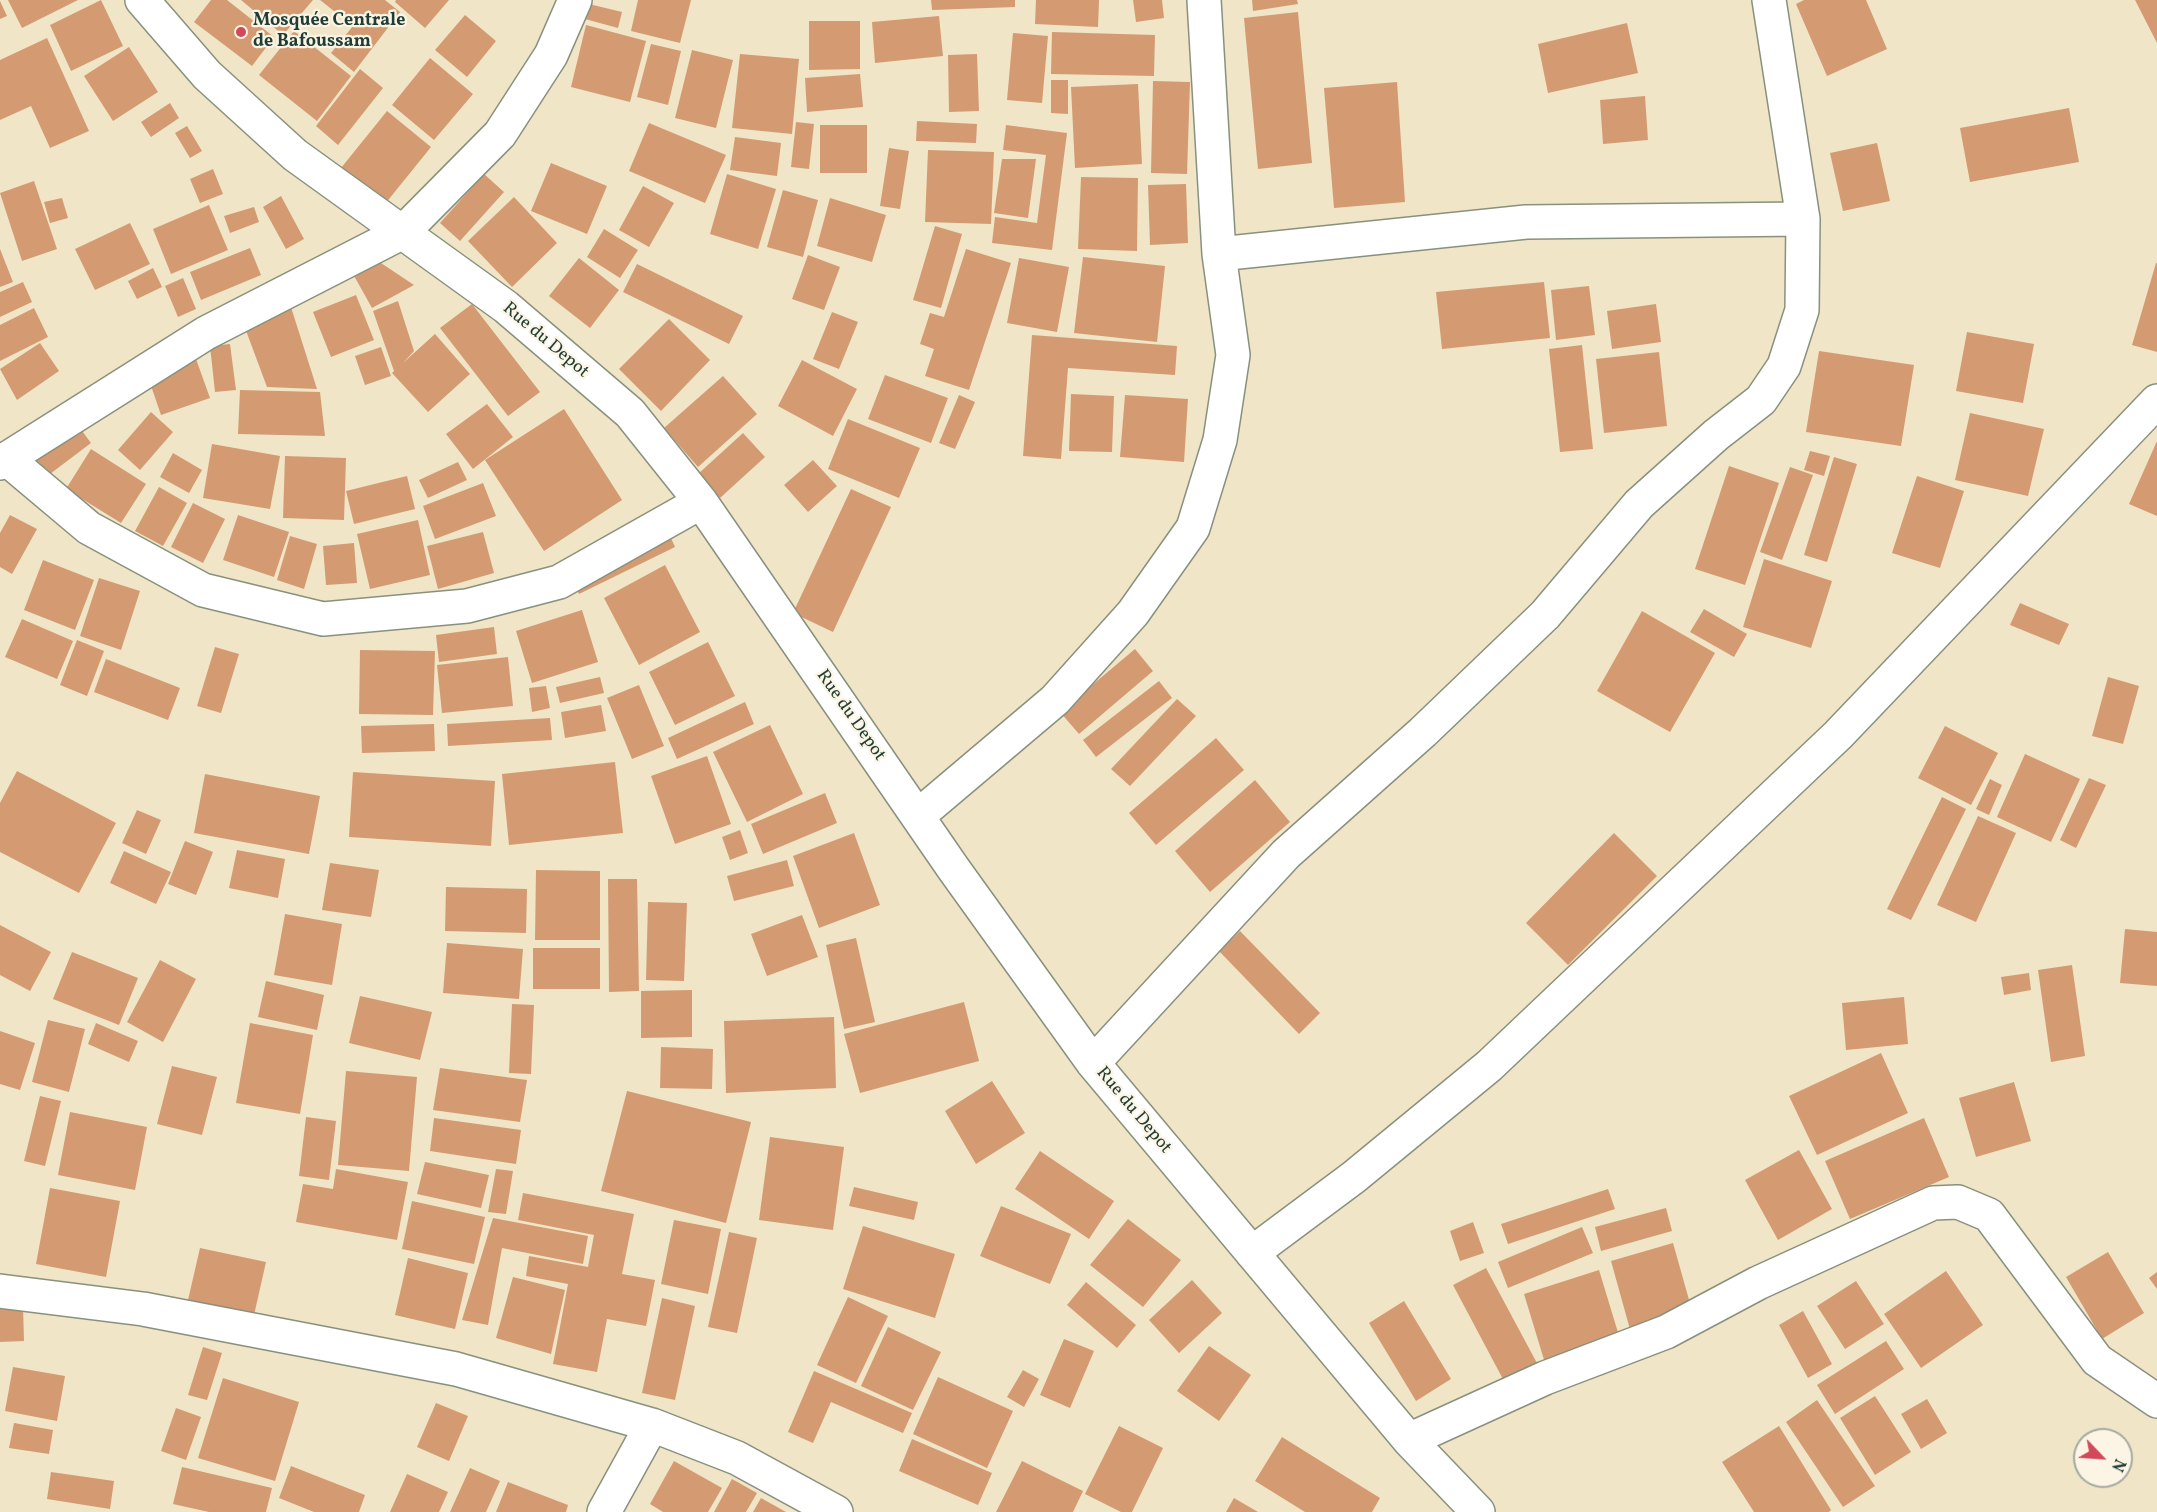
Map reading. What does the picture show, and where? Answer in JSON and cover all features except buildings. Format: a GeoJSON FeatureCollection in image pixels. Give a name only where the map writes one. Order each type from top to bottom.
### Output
{"type":"FeatureCollection","features":[{"type":"Feature","properties":{"kind":"street","name":"Rue du Depot"},"geometry":{"type":"LineString","coordinates":[[142,0],[207,75],[295,155],[506,307],[630,413],[701,502],[919,815],[953,868],[1093,1063],[1409,1440],[1478,1512]]}},
{"type":"Feature","properties":{"kind":"street"},"geometry":{"type":"LineString","coordinates":[[575,0],[551,55],[500,134],[403,232],[206,333],[3,461],[89,528],[203,590],[322,619],[467,606],[559,582],[701,502]]}},
{"type":"Feature","properties":{"kind":"street"},"geometry":{"type":"LineString","coordinates":[[919,815],[1055,700],[1133,613],[1193,528],[1220,440],[1233,355],[1219,254],[1204,0]]}},
{"type":"Feature","properties":{"kind":"street"},"geometry":{"type":"LineString","coordinates":[[1093,1063],[1286,854],[1423,732],[1545,615],[1639,504],[1716,435],[1761,400],[1784,366],[1802,310],[1803,219],[1769,0]]}},
{"type":"Feature","properties":{"kind":"street"},"geometry":{"type":"LineString","coordinates":[[1219,254],[1526,222],[1803,219]]}},
{"type":"Feature","properties":{"kind":"street"},"geometry":{"type":"LineString","coordinates":[[1252,1252],[1354,1177],[1489,1066],[1838,735],[2157,401]]}},
{"type":"Feature","properties":{"kind":"street"},"geometry":{"type":"LineString","coordinates":[[1409,1440],[1545,1378],[1666,1332],[1758,1283],[1933,1203],[1958,1202],[1989,1215],[2097,1360],[2157,1401]]}},
{"type":"Feature","properties":{"kind":"street"},"geometry":{"type":"LineString","coordinates":[[0,1291],[143,1308],[456,1369],[651,1425],[737,1458],[836,1512]]}},
{"type":"Feature","properties":{"kind":"street"},"geometry":{"type":"LineString","coordinates":[[604,1512],[651,1425]]}},
{"type":"Feature","properties":{"kind":"place","name":"Mosquée Centrale de Bafoussam"},"geometry":{"type":"Point","coordinates":[241,32]}}]}
